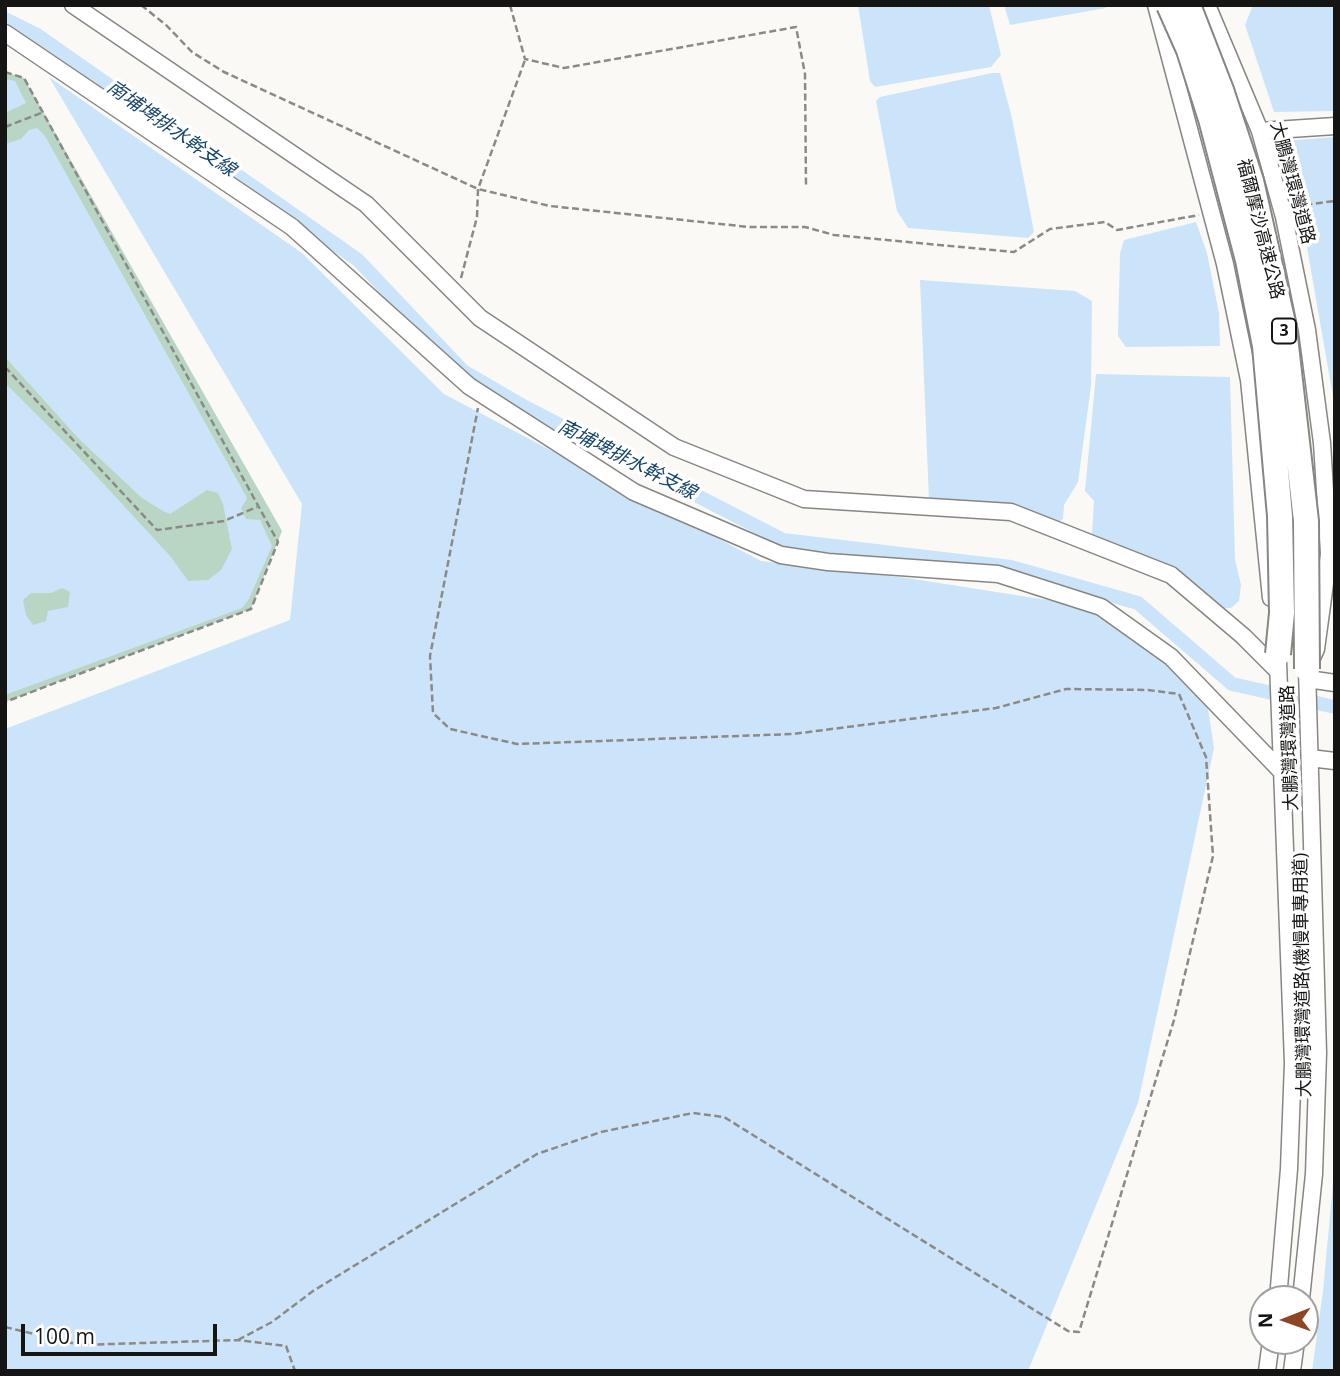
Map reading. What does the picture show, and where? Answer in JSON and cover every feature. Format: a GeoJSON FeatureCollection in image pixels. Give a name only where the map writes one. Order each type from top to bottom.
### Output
{"type":"FeatureCollection","features":[{"type":"Feature","properties":{"kind":"highway","name":"福爾摩沙高速公路"},"geometry":{"type":"LineString","coordinates":[[1170,5],[1189,50],[1215,132],[1248,260],[1265,346],[1280,516],[1282,613],[1278,666]]}},
{"type":"Feature","properties":{"kind":"highway","name":"福爾摩沙高速公路"},"geometry":{"type":"LineString","coordinates":[[1188,5],[1222,90],[1251,181],[1284,328],[1306,521],[1309,677]]}},
{"type":"Feature","properties":{"kind":"street"},"geometry":{"type":"LineString","coordinates":[[74,5],[366,204],[480,318],[674,447],[804,499],[1011,512],[1171,575],[1278,666]]}},
{"type":"Feature","properties":{"kind":"street","name":"大鵬灣環灣道路"},"geometry":{"type":"LineString","coordinates":[[1156,5],[1212,212],[1249,380],[1278,666],[1293,1063],[1279,1285]]}},
{"type":"Feature","properties":{"kind":"street","name":"大鵬灣環灣道路"},"geometry":{"type":"LineString","coordinates":[[1207,5],[1260,131],[1279,199],[1307,330],[1322,443],[1329,554],[1316,649],[1309,677],[1313,731],[1318,1054],[1314,1174],[1303,1285]]}},
{"type":"Feature","properties":{"kind":"street"},"geometry":{"type":"LineString","coordinates":[[5,33],[292,227],[469,386],[634,492],[781,555],[828,562],[998,574],[1101,607],[1171,657],[1282,772]]}},
{"type":"Feature","properties":{"kind":"street"},"geometry":{"type":"LineString","coordinates":[[1260,131],[1335,126]]}},
{"type":"Feature","properties":{"kind":"street"},"geometry":{"type":"LineString","coordinates":[[1212,212],[1279,199]]}},
{"type":"Feature","properties":{"kind":"street"},"geometry":{"type":"LineString","coordinates":[[1309,677],[1335,683]]}},
{"type":"Feature","properties":{"kind":"street","name":"大鵬灣環灣道路(機慢車專用道)"},"geometry":{"type":"LineString","coordinates":[[1305,1285],[1311,1272],[1315,1250],[1326,1054],[1327,760],[1313,731]]}},
{"type":"Feature","properties":{"kind":"street"},"geometry":{"type":"LineString","coordinates":[[1280,1280],[1290,1285]]}},
{"type":"Feature","properties":{"kind":"path"},"geometry":{"type":"LineString","coordinates":[[141,5],[166,24],[192,52],[224,72],[478,189],[550,206],[749,227],[805,227],[834,235],[1014,252],[1050,229],[1105,222],[1117,230],[1212,212]]}},
{"type":"Feature","properties":{"kind":"path"},"geometry":{"type":"LineString","coordinates":[[457,294],[477,217],[478,189],[525,59],[510,5]]}},
{"type":"Feature","properties":{"kind":"path"},"geometry":{"type":"LineString","coordinates":[[525,59],[564,68],[796,27],[805,74],[806,186]]}},
{"type":"Feature","properties":{"kind":"path"},"geometry":{"type":"LineString","coordinates":[[5,72],[24,78],[278,542],[251,609],[5,702]]}},
{"type":"Feature","properties":{"kind":"path"},"geometry":{"type":"LineString","coordinates":[[5,127],[43,112]]}},
{"type":"Feature","properties":{"kind":"path"},"geometry":{"type":"LineString","coordinates":[[1279,199],[1294,206],[1335,201]]}},
{"type":"Feature","properties":{"kind":"path"},"geometry":{"type":"LineString","coordinates":[[5,368],[157,530],[224,521],[258,506]]}},
{"type":"Feature","properties":{"kind":"path"},"geometry":{"type":"LineString","coordinates":[[238,1340],[272,1322],[313,1290],[537,1154],[601,1132],[693,1113],[724,1117],[1068,1331],[1079,1332],[1174,1020],[1213,856],[1206,757],[1179,694],[1148,690],[1066,689],[996,708],[793,734],[517,744],[450,729],[433,713],[429,656],[478,407],[469,386]]}},
{"type":"Feature","properties":{"kind":"path"},"geometry":{"type":"LineString","coordinates":[[5,1327],[80,1345],[238,1340],[286,1346],[295,1371]]}},
{"type":"Feature","properties":{"kind":"green space"},"geometry":{"type":"Polygon","coordinates":[[[5,72],[24,78],[282,531],[251,609],[5,702],[5,72]]]}},
{"type":"Feature","properties":{"kind":"water"},"geometry":{"type":"Polygon","coordinates":[[[858,5],[989,5],[1001,55],[991,67],[875,87],[870,81],[858,5]]]}},
{"type":"Feature","properties":{"kind":"water"},"geometry":{"type":"Polygon","coordinates":[[[1004,5],[1105,5],[1106,8],[1010,25],[1004,5]]]}},
{"type":"Feature","properties":{"kind":"water"},"geometry":{"type":"Polygon","coordinates":[[[1253,5],[1335,5],[1335,111],[1274,112],[1245,25],[1253,5]]]}},
{"type":"Feature","properties":{"kind":"water"},"geometry":{"type":"Polygon","coordinates":[[[1000,73],[1012,118],[1034,232],[1028,238],[908,228],[897,211],[876,101],[880,97],[1000,73]]]}},
{"type":"Feature","properties":{"kind":"water"},"geometry":{"type":"Polygon","coordinates":[[[49,77],[302,253],[444,394],[761,561],[907,578],[1105,609],[1207,702],[1214,748],[1138,1103],[1028,1371],[5,1371],[5,729],[290,620],[302,504],[49,77]]]}},
{"type":"Feature","properties":{"kind":"water"},"geometry":{"type":"Polygon","coordinates":[[[5,79],[15,81],[26,103],[5,113],[5,79]]]}},
{"type":"Feature","properties":{"kind":"water"},"geometry":{"type":"Polygon","coordinates":[[[37,128],[45,136],[246,496],[241,508],[246,519],[260,520],[272,546],[249,599],[242,608],[5,695],[5,383],[76,454],[171,557],[188,581],[208,580],[221,570],[232,549],[223,504],[218,493],[207,490],[170,514],[142,498],[80,440],[5,357],[5,144],[21,139],[29,130],[37,128]],[[62,588],[51,593],[31,593],[23,600],[26,615],[33,625],[46,621],[48,611],[68,607],[70,592],[62,588]]]}},
{"type":"Feature","properties":{"kind":"water"},"geometry":{"type":"Polygon","coordinates":[[[1335,137],[1335,408],[1298,196],[1283,141],[1335,137]]]}},
{"type":"Feature","properties":{"kind":"water"},"geometry":{"type":"Polygon","coordinates":[[[1196,222],[1207,253],[1219,313],[1220,346],[1126,347],[1118,336],[1120,253],[1124,240],[1196,222]]]}},
{"type":"Feature","properties":{"kind":"water"},"geometry":{"type":"Polygon","coordinates":[[[920,280],[1075,291],[1092,301],[1091,386],[1078,482],[1064,505],[1063,519],[1057,523],[929,501],[920,280]]]}},
{"type":"Feature","properties":{"kind":"water"},"geometry":{"type":"Polygon","coordinates":[[[1096,374],[1230,377],[1235,559],[1241,585],[1239,601],[1231,608],[1219,608],[1169,565],[1092,534],[1094,501],[1085,491],[1096,374]]]}},
{"type":"Feature","properties":{"kind":"water"},"geometry":{"type":"Polygon","coordinates":[[[1335,1161],[1335,1371],[1312,1371],[1314,1355],[1319,1355],[1319,1320],[1335,1161]]]}},
{"type":"Feature","properties":{"kind":"waterway","name":"南埔埤排水幹支線"},"geometry":{"type":"LineString","coordinates":[[5,19],[37,35],[358,260],[463,371],[525,407],[783,540],[1011,567],[1138,603],[1232,684],[1335,707]]}}]}
